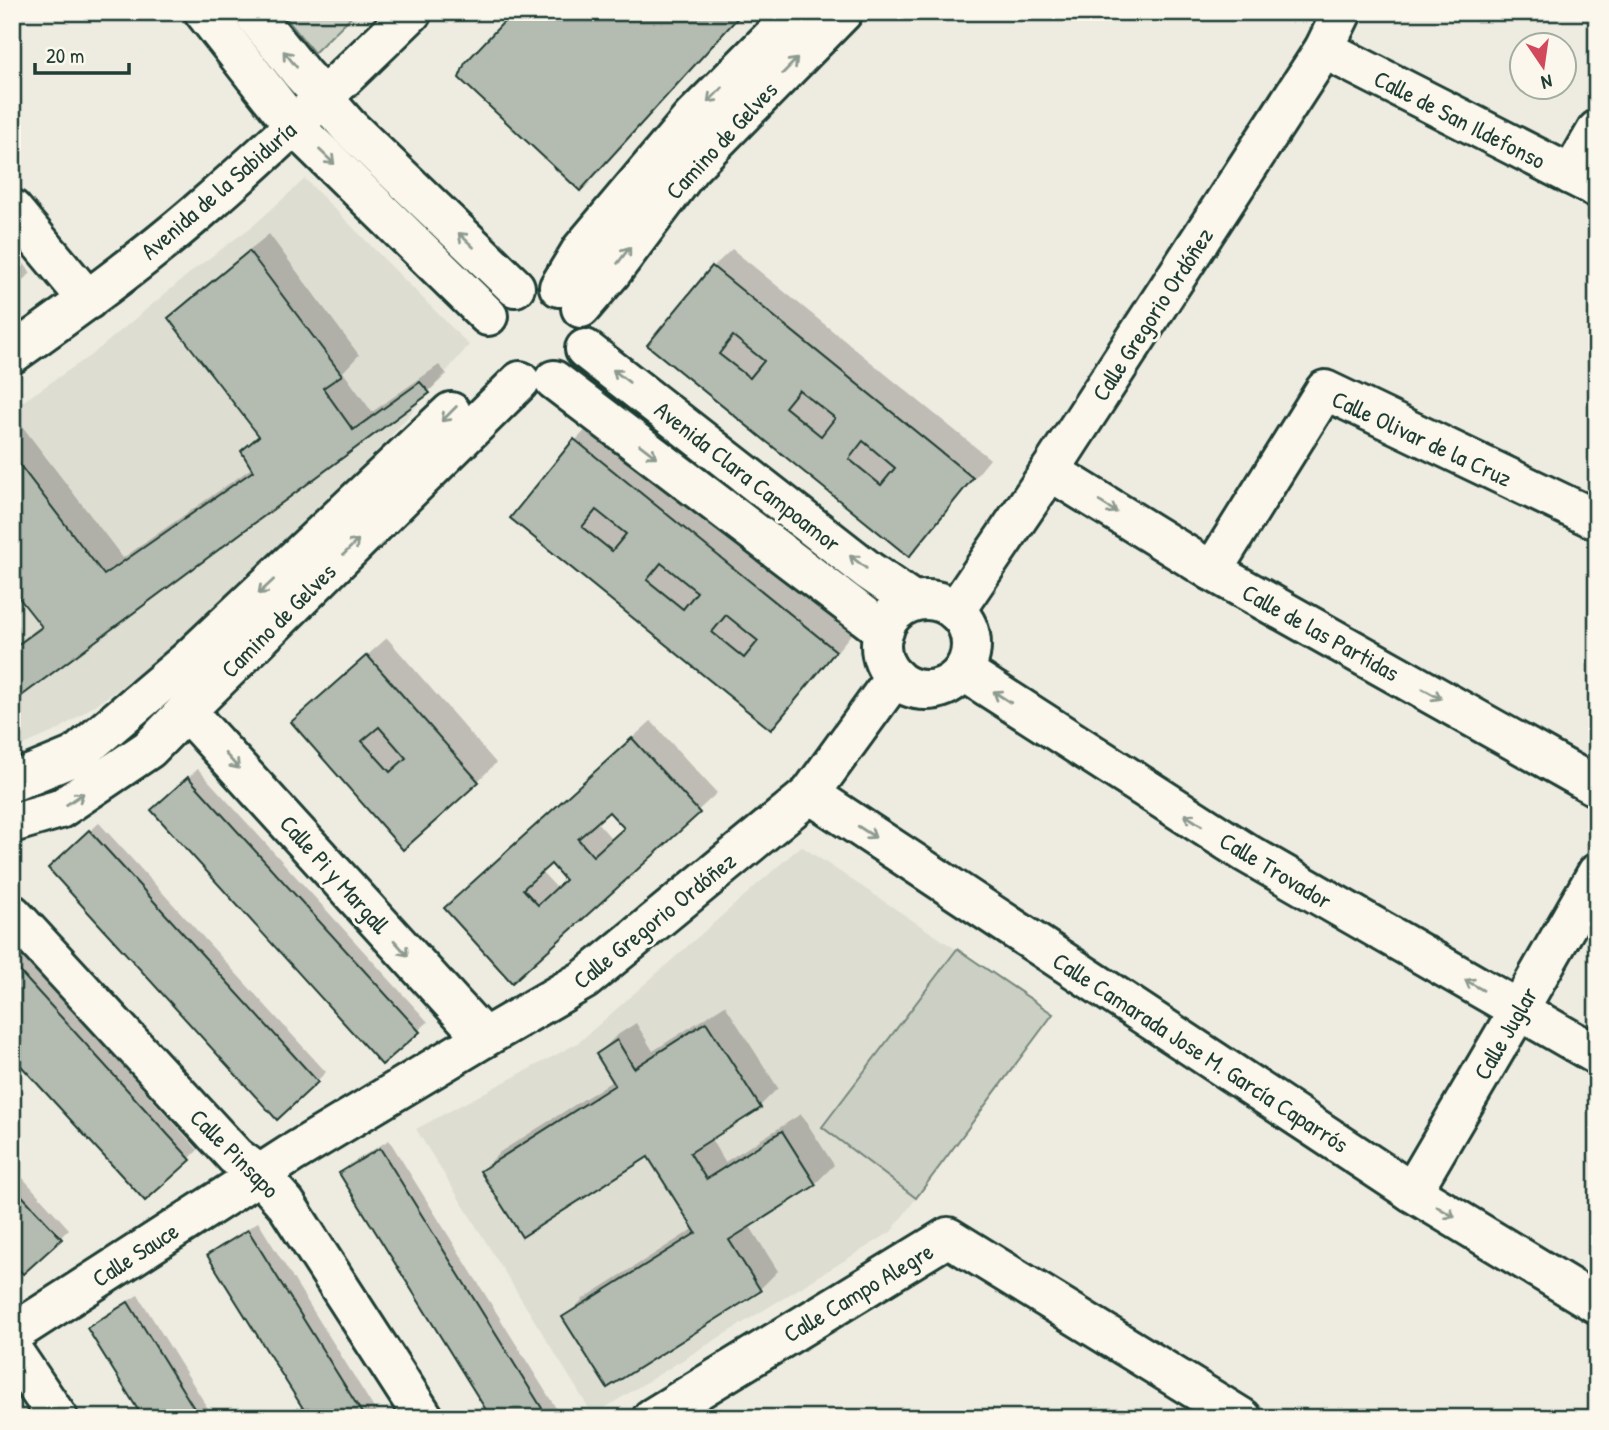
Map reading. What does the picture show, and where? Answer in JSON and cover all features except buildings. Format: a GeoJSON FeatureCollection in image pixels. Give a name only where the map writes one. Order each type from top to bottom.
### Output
{"type":"FeatureCollection","features":[{"type":"Feature","properties":{"kind":"street"},"geometry":{"type":"LineString","coordinates":[[204,12],[293,125],[488,316]]}},
{"type":"Feature","properties":{"kind":"street"},"geometry":{"type":"LineString","coordinates":[[252,12],[349,127],[515,287]]}},
{"type":"Feature","properties":{"kind":"street","name":"Avenida de la Sabiduría"},"geometry":{"type":"LineString","coordinates":[[12,354],[88,300],[196,214],[323,98],[411,12]]}},
{"type":"Feature","properties":{"kind":"street","name":"Camino de Gelves"},"geometry":{"type":"LineString","coordinates":[[570,298],[582,249],[693,117],[797,12]]}},
{"type":"Feature","properties":{"kind":"street","name":"Camino de Gelves"},"geometry":{"type":"LineString","coordinates":[[570,298],[611,272],[690,168],[843,12]]}},
{"type":"Feature","properties":{"kind":"street","name":"Calle Gregorio Ordóñez"},"geometry":{"type":"LineString","coordinates":[[955,611],[1050,471],[1324,49],[1342,12]]}},
{"type":"Feature","properties":{"kind":"street","name":"Calle de San Ildefonso"},"geometry":{"type":"LineString","coordinates":[[1324,49],[1584,182]]}},
{"type":"Feature","properties":{"kind":"street"},"geometry":{"type":"LineString","coordinates":[[1584,182],[1597,130]]}},
{"type":"Feature","properties":{"kind":"street"},"geometry":{"type":"LineString","coordinates":[[12,209],[88,300]]}},
{"type":"Feature","properties":{"kind":"street"},"geometry":{"type":"LineString","coordinates":[[541,283],[570,298],[586,323],[587,338],[579,362],[566,374],[524,376],[490,355],[486,342],[488,316],[496,302],[515,287],[541,283]]}},
{"type":"Feature","properties":{"kind":"street","name":"Avenida Clara Campoamor"},"geometry":{"type":"LineString","coordinates":[[585,349],[869,571],[914,601]]}},
{"type":"Feature","properties":{"kind":"street","name":"Camino de Gelves"},"geometry":{"type":"LineString","coordinates":[[12,823],[60,809],[149,749],[524,376]]}},
{"type":"Feature","properties":{"kind":"street","name":"Camino de Gelves"},"geometry":{"type":"LineString","coordinates":[[12,782],[75,756],[187,662],[428,435],[524,376]]}},
{"type":"Feature","properties":{"kind":"street","name":"Avenida Clara Campoamor"},"geometry":{"type":"LineString","coordinates":[[524,376],[884,631]]}},
{"type":"Feature","properties":{"kind":"street","name":"Calle Olivar de la Cruz"},"geometry":{"type":"LineString","coordinates":[[1212,571],[1325,390],[1597,520]]}},
{"type":"Feature","properties":{"kind":"street","name":"Calle de las Partidas"},"geometry":{"type":"LineString","coordinates":[[1050,471],[1212,571],[1597,787]]}},
{"type":"Feature","properties":{"kind":"street"},"geometry":{"type":"LineString","coordinates":[[914,601],[929,601],[943,603],[955,611],[970,633],[972,646],[963,671],[952,682],[923,690],[908,686],[895,677],[887,667],[881,643],[884,631],[900,607],[914,601]]}},
{"type":"Feature","properties":{"kind":"street","name":"Calle Trovador"},"geometry":{"type":"LineString","coordinates":[[963,671],[1245,853],[1597,1055]]}},
{"type":"Feature","properties":{"kind":"street","name":"Calle Gregorio Ordóñez"},"geometry":{"type":"LineString","coordinates":[[259,1174],[584,980],[810,794],[895,677]]}},
{"type":"Feature","properties":{"kind":"street","name":"Calle Pi y Margall"},"geometry":{"type":"LineString","coordinates":[[186,711],[484,1038]]}},
{"type":"Feature","properties":{"kind":"street","name":"Calle Camarada Jose M. García Caparrós"},"geometry":{"type":"LineString","coordinates":[[810,794],[1412,1192],[1597,1304]]}},
{"type":"Feature","properties":{"kind":"street","name":"Calle Juglar"},"geometry":{"type":"LineString","coordinates":[[1412,1192],[1597,873]]}},
{"type":"Feature","properties":{"kind":"street","name":"Calle Pinsapo"},"geometry":{"type":"LineString","coordinates":[[12,914],[235,1156],[259,1174],[286,1203],[424,1418]]}},
{"type":"Feature","properties":{"kind":"street","name":"Calle Sauce"},"geometry":{"type":"LineString","coordinates":[[12,1334],[259,1174]]}},
{"type":"Feature","properties":{"kind":"street","name":"Calle Campo Alegre"},"geometry":{"type":"LineString","coordinates":[[652,1418],[948,1237],[1242,1418]]}},
{"type":"Feature","properties":{"kind":"street"},"geometry":{"type":"LineString","coordinates":[[12,1350],[58,1418]]}},
{"type":"Feature","properties":{"kind":"shaded area"},"geometry":{"type":"Polygon","coordinates":[[[281,12],[356,12],[314,53],[281,12]]]}},
{"type":"Feature","properties":{"kind":"shaded area"},"geometry":{"type":"Polygon","coordinates":[[[305,179],[469,345],[385,443],[153,666],[58,730],[12,750],[12,409],[94,353],[196,268],[254,225],[305,179]]]}},
{"type":"Feature","properties":{"kind":"shaded area"},"geometry":{"type":"Polygon","coordinates":[[[801,846],[1053,1014],[891,1232],[593,1415],[416,1129],[578,1043],[801,846]]]}},
{"type":"Feature","properties":{"kind":"shaded area"},"geometry":{"type":"Polygon","coordinates":[[[957,949],[1053,1014],[916,1198],[822,1127],[957,949]]]}}]}
